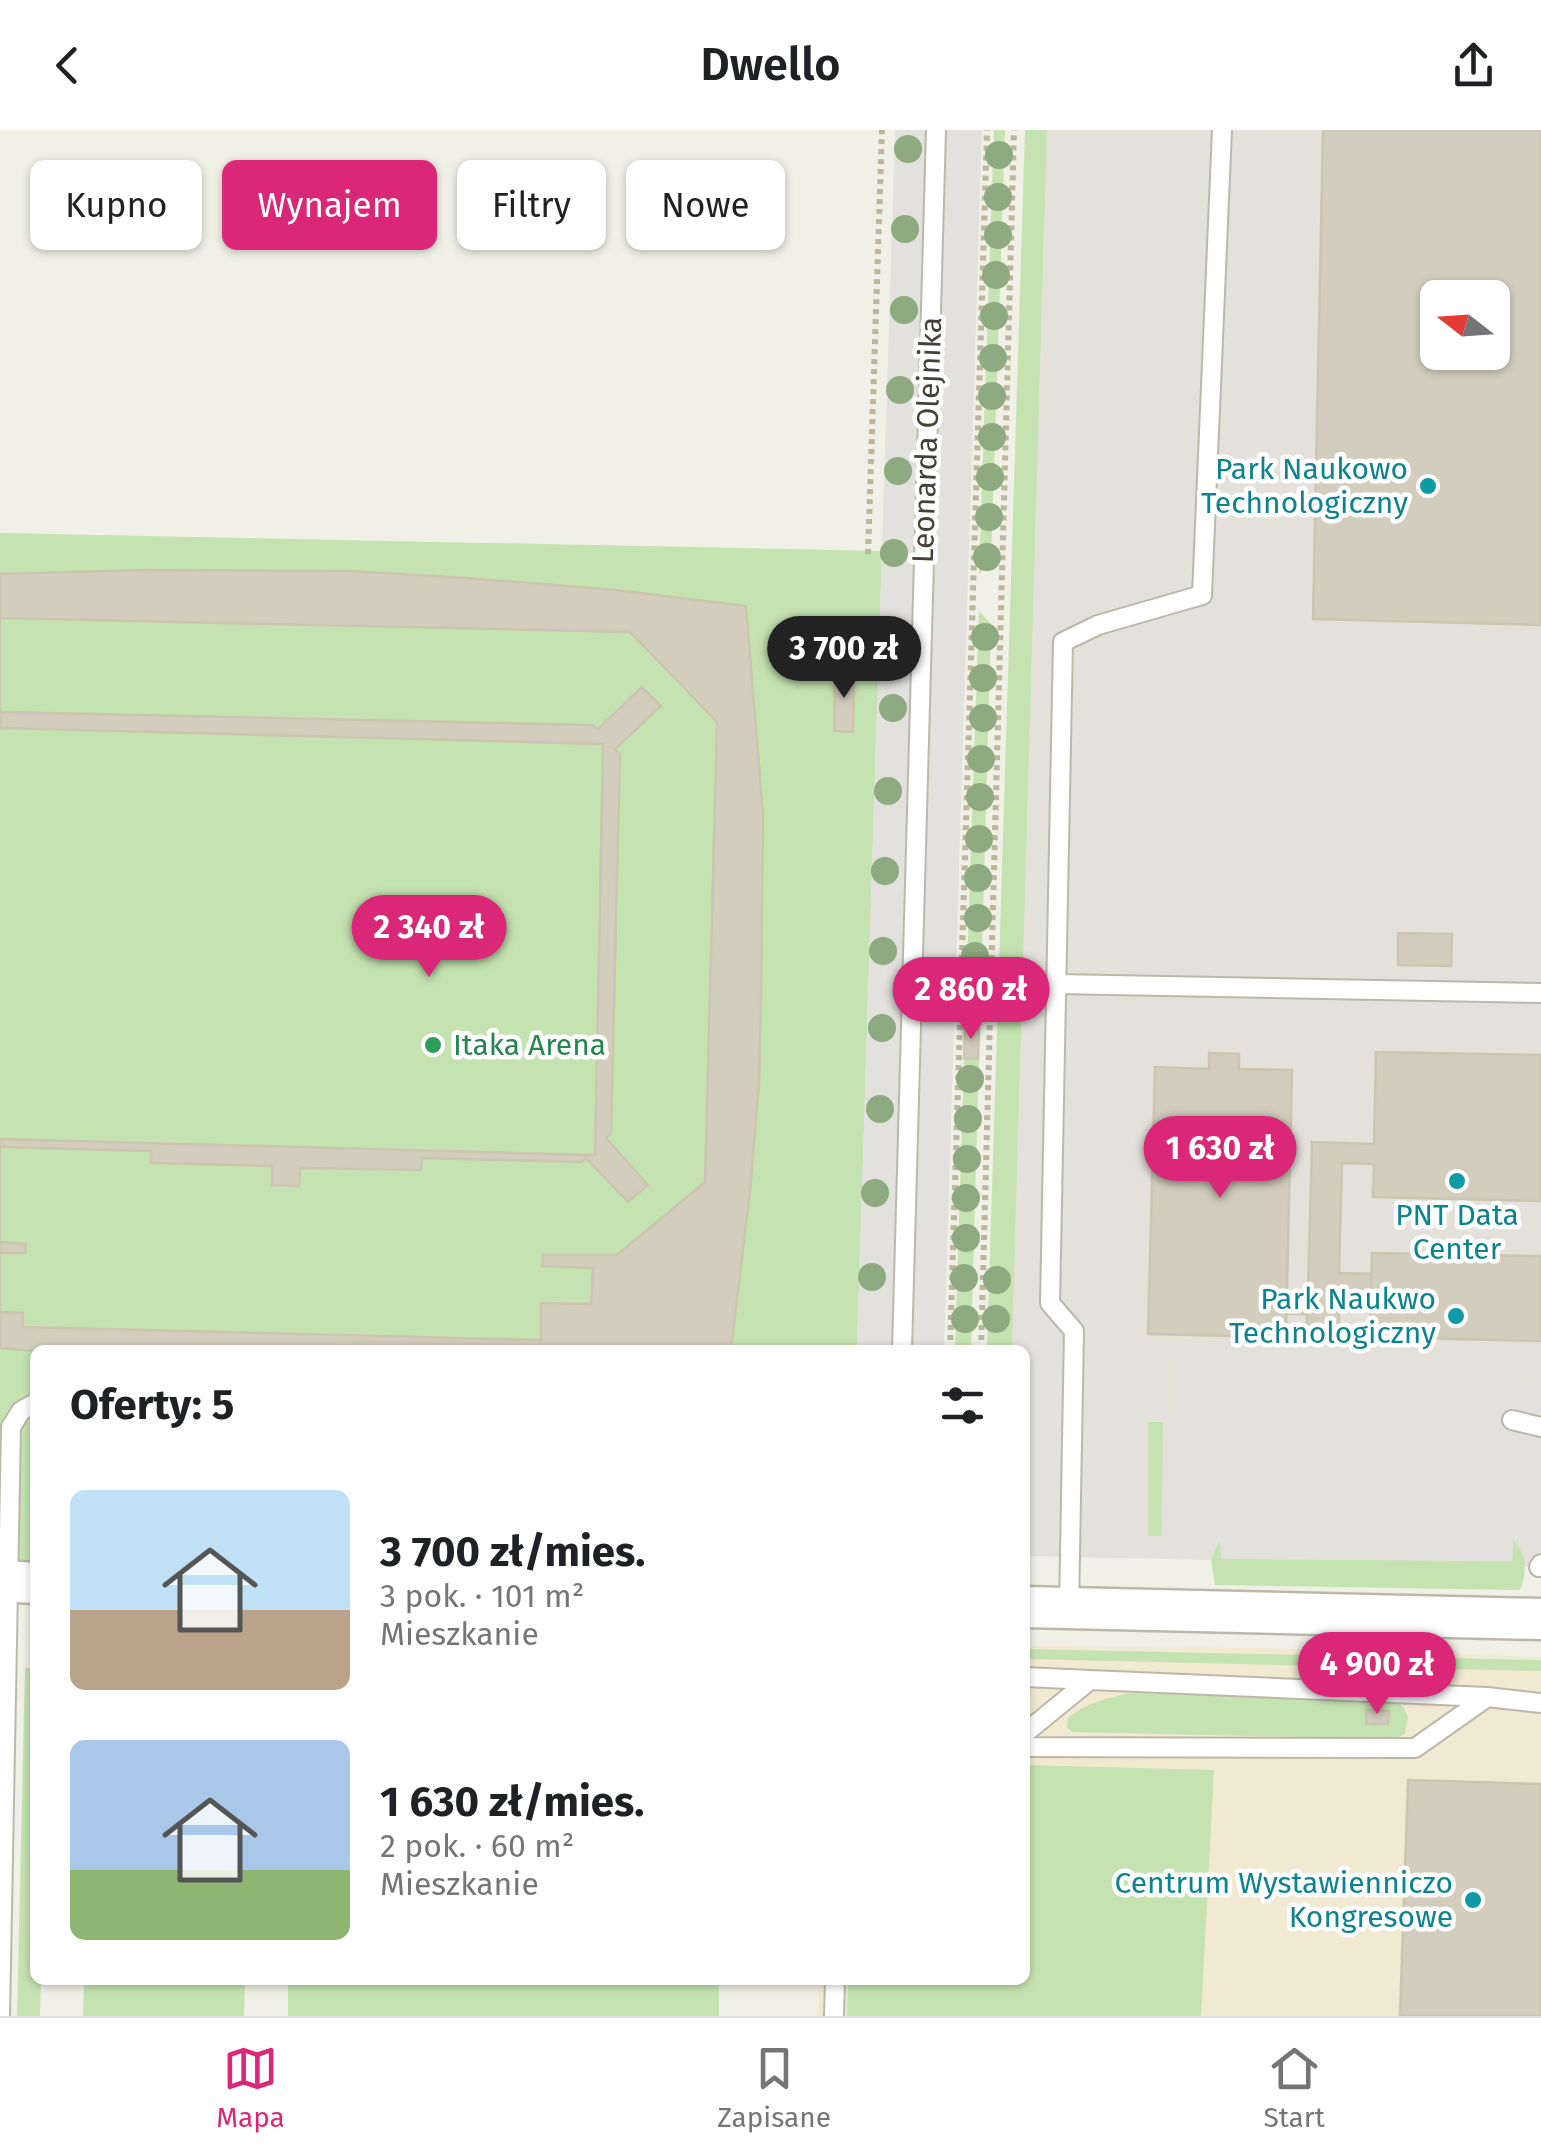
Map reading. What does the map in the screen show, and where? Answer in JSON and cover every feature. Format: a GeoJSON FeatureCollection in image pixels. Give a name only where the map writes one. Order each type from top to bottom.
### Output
{"type":"FeatureCollection","features":[{"type":"Feature","properties":{"kind":"street"},"geometry":{"type":"LineString","coordinates":[[1030,1607],[1541,1619]]}},
{"type":"Feature","properties":{"kind":"lane","name":"Leonarda Olejnika"},"geometry":{"type":"LineString","coordinates":[[902,1345],[936,130]]}},
{"type":"Feature","properties":{"kind":"lane"},"geometry":{"type":"LineString","coordinates":[[1069,1609],[1074,1331],[1050,1303],[1064,642],[1098,626],[1202,595],[1222,130]]}},
{"type":"Feature","properties":{"kind":"lane"},"geometry":{"type":"LineString","coordinates":[[1057,984],[1541,993]]}},
{"type":"Feature","properties":{"kind":"lane"},"geometry":{"type":"LineString","coordinates":[[0,1416],[28,1407]]}},
{"type":"Feature","properties":{"kind":"lane"},"geometry":{"type":"LineString","coordinates":[[0,2016],[14,1582],[12,1427],[28,1407]]}},
{"type":"Feature","properties":{"kind":"lane"},"geometry":{"type":"LineString","coordinates":[[1512,1420],[1541,1427]]}},
{"type":"Feature","properties":{"kind":"lane"},"geometry":{"type":"LineString","coordinates":[[1030,1677],[1541,1702]]}},
{"type":"Feature","properties":{"kind":"lane"},"geometry":{"type":"LineString","coordinates":[[1030,1729],[1090,1680]]}},
{"type":"Feature","properties":{"kind":"lane"},"geometry":{"type":"LineString","coordinates":[[1030,1746],[1415,1748],[1487,1698]]}},
{"type":"Feature","properties":{"kind":"lane"},"geometry":{"type":"LineString","coordinates":[[834,2016],[835,1985]]}},
{"type":"Feature","properties":{"kind":"path"},"geometry":{"type":"LineString","coordinates":[[868,554],[882,130]]}},
{"type":"Feature","properties":{"kind":"path"},"geometry":{"type":"LineString","coordinates":[[950,1345],[988,130]]}},
{"type":"Feature","properties":{"kind":"path"},"geometry":{"type":"LineString","coordinates":[[981,1345],[1014,130]]}},
{"type":"Feature","properties":{"kind":"shaded area"},"geometry":{"type":"Polygon","coordinates":[[[895,130],[982,130],[944,1345],[857,1345],[895,130]]]}},
{"type":"Feature","properties":{"kind":"shaded area"},"geometry":{"type":"Polygon","coordinates":[[[1047,130],[1541,130],[1541,1567],[1030,1556],[1030,1345],[1012,1345],[1047,130]]]}},
{"type":"Feature","properties":{"kind":"shaded area"},"geometry":{"type":"Polygon","coordinates":[[[1180,1362],[1521,1366],[1521,1388],[1541,1379],[1541,1539],[1513,1540],[1512,1561],[1221,1559],[1219,1539],[1162,1536],[1163,1422],[1178,1420],[1180,1362]]]}},
{"type":"Feature","properties":{"kind":"shaded area"},"geometry":{"type":"Polygon","coordinates":[[[1030,1646],[1541,1657],[1541,2016],[818,2016],[819,1985],[1030,1985],[1030,1646]]]}},
{"type":"Feature","properties":{"kind":"green space"},"geometry":{"type":"Polygon","coordinates":[[[994,130],[1005,130],[991,562],[979,574],[994,130]]]}},
{"type":"Feature","properties":{"kind":"green space"},"geometry":{"type":"Polygon","coordinates":[[[1025,130],[1047,130],[1012,1345],[987,1345],[1025,130]]]}},
{"type":"Feature","properties":{"kind":"green space","name":"Itaka Arena"},"geometry":{"type":"Polygon","coordinates":[[[0,533],[882,551],[857,1345],[30,1345],[30,1569],[0,1568],[0,533]]]}},
{"type":"Feature","properties":{"kind":"green space"},"geometry":{"type":"Polygon","coordinates":[[[979,611],[991,624],[971,1345],[955,1345],[964,1058],[978,1058],[979,1027],[965,1025],[979,611]]]}},
{"type":"Feature","properties":{"kind":"green space"},"geometry":{"type":"Polygon","coordinates":[[[1148,1422],[1163,1422],[1162,1536],[1148,1536],[1148,1422]]]}},
{"type":"Feature","properties":{"kind":"green space"},"geometry":{"type":"Polygon","coordinates":[[[1220,1539],[1222,1559],[1512,1561],[1513,1540],[1524,1557],[1525,1570],[1520,1590],[1215,1585],[1211,1560],[1220,1539]]]}},
{"type":"Feature","properties":{"kind":"green space"},"geometry":{"type":"Polygon","coordinates":[[[1030,1649],[1541,1660],[1541,1671],[1030,1659],[1030,1649]]]}},
{"type":"Feature","properties":{"kind":"green space"},"geometry":{"type":"Polygon","coordinates":[[[25,1668],[30,1668],[30,1985],[41,1985],[40,2016],[17,2016],[25,1668]]]}},
{"type":"Feature","properties":{"kind":"green space"},"geometry":{"type":"Polygon","coordinates":[[[1130,1693],[1395,1700],[1408,1717],[1405,1734],[1392,1739],[1072,1732],[1067,1728],[1068,1718],[1082,1708],[1130,1693]]]}},
{"type":"Feature","properties":{"kind":"green space"},"geometry":{"type":"Polygon","coordinates":[[[1030,1765],[1214,1770],[1201,2016],[847,2016],[848,1985],[1030,1985],[1030,1765]]]}},
{"type":"Feature","properties":{"kind":"green space"},"geometry":{"type":"Polygon","coordinates":[[[84,1985],[245,1985],[244,2016],[83,2016],[84,1985]]]}},
{"type":"Feature","properties":{"kind":"green space"},"geometry":{"type":"Polygon","coordinates":[[[288,1985],[719,1985],[719,2016],[288,2016],[288,1985]]]}},
{"type":"Feature","properties":{"kind":"building","name":"Park Naukowo Technologiczny"},"geometry":{"type":"Polygon","coordinates":[[[1323,130],[1541,130],[1541,625],[1313,619],[1323,130]]]}},
{"type":"Feature","properties":{"kind":"building"},"geometry":{"type":"Polygon","coordinates":[[[349,571],[616,590],[746,606],[763,814],[761,1006],[750,1192],[731,1345],[0,1348],[0,1139],[595,1155],[603,744],[0,728],[0,574],[349,571]]]}},
{"type":"Feature","properties":{"kind":"building"},"geometry":{"type":"Polygon","coordinates":[[[0,618],[630,632],[717,722],[705,1182],[617,1255],[543,1255],[542,1266],[593,1268],[591,1304],[541,1303],[541,1340],[23,1327],[23,1313],[0,1312],[0,1253],[25,1253],[26,1244],[0,1242],[0,1147],[151,1151],[151,1163],[272,1166],[272,1185],[299,1186],[300,1168],[421,1170],[422,1158],[582,1162],[586,1158],[628,1202],[648,1185],[606,1138],[611,1134],[620,754],[615,749],[661,706],[642,687],[598,729],[593,725],[0,712],[0,618]]]}},
{"type":"Feature","properties":{"kind":"building"},"geometry":{"type":"Polygon","coordinates":[[[835,671],[854,672],[853,732],[834,731],[835,671]]]}},
{"type":"Feature","properties":{"kind":"building"},"geometry":{"type":"Polygon","coordinates":[[[1398,933],[1452,934],[1451,966],[1398,965],[1398,933]]]}},
{"type":"Feature","properties":{"kind":"building"},"geometry":{"type":"Polygon","coordinates":[[[965,1025],[979,1027],[978,1059],[964,1058],[965,1025]]]}},
{"type":"Feature","properties":{"kind":"building","name":"PNT Data Center"},"geometry":{"type":"Polygon","coordinates":[[[1376,1052],[1541,1055],[1541,1201],[1373,1197],[1374,1164],[1342,1163],[1339,1273],[1371,1274],[1371,1295],[1339,1294],[1339,1337],[1307,1336],[1307,1314],[1286,1314],[1286,1293],[1308,1293],[1312,1142],[1374,1144],[1376,1052]]]}},
{"type":"Feature","properties":{"kind":"building"},"geometry":{"type":"Polygon","coordinates":[[[1209,1053],[1239,1054],[1239,1069],[1292,1070],[1286,1337],[1148,1334],[1155,1067],[1209,1069],[1209,1053]]]}},
{"type":"Feature","properties":{"kind":"building","name":"Park Naukwo Technologiczny"},"geometry":{"type":"Polygon","coordinates":[[[1372,1253],[1541,1256],[1541,1341],[1370,1337],[1372,1253]]]}},
{"type":"Feature","properties":{"kind":"building"},"geometry":{"type":"Polygon","coordinates":[[[1366,1710],[1389,1711],[1388,1724],[1366,1724],[1366,1710]]]}},
{"type":"Feature","properties":{"kind":"building","name":"Centrum Wystawienniczo Kongresowe"},"geometry":{"type":"Polygon","coordinates":[[[1408,1780],[1541,1784],[1541,2016],[1400,2016],[1408,1780]]]}},
{"type":"Feature","properties":{"kind":"place","name":"Park Naukowo Technologiczny"},"geometry":{"type":"Point","coordinates":[1428,486]}},
{"type":"Feature","properties":{"kind":"place","name":"Itaka Arena"},"geometry":{"type":"Point","coordinates":[433,1045]}},
{"type":"Feature","properties":{"kind":"place","name":"PNT Data Center"},"geometry":{"type":"Point","coordinates":[1457,1181]}},
{"type":"Feature","properties":{"kind":"place","name":"Park Naukwo Technologiczny"},"geometry":{"type":"Point","coordinates":[1456,1316]}},
{"type":"Feature","properties":{"kind":"place","name":"Centrum Wystawienniczo Kongresowe"},"geometry":{"type":"Point","coordinates":[1473,1900]}}]}
